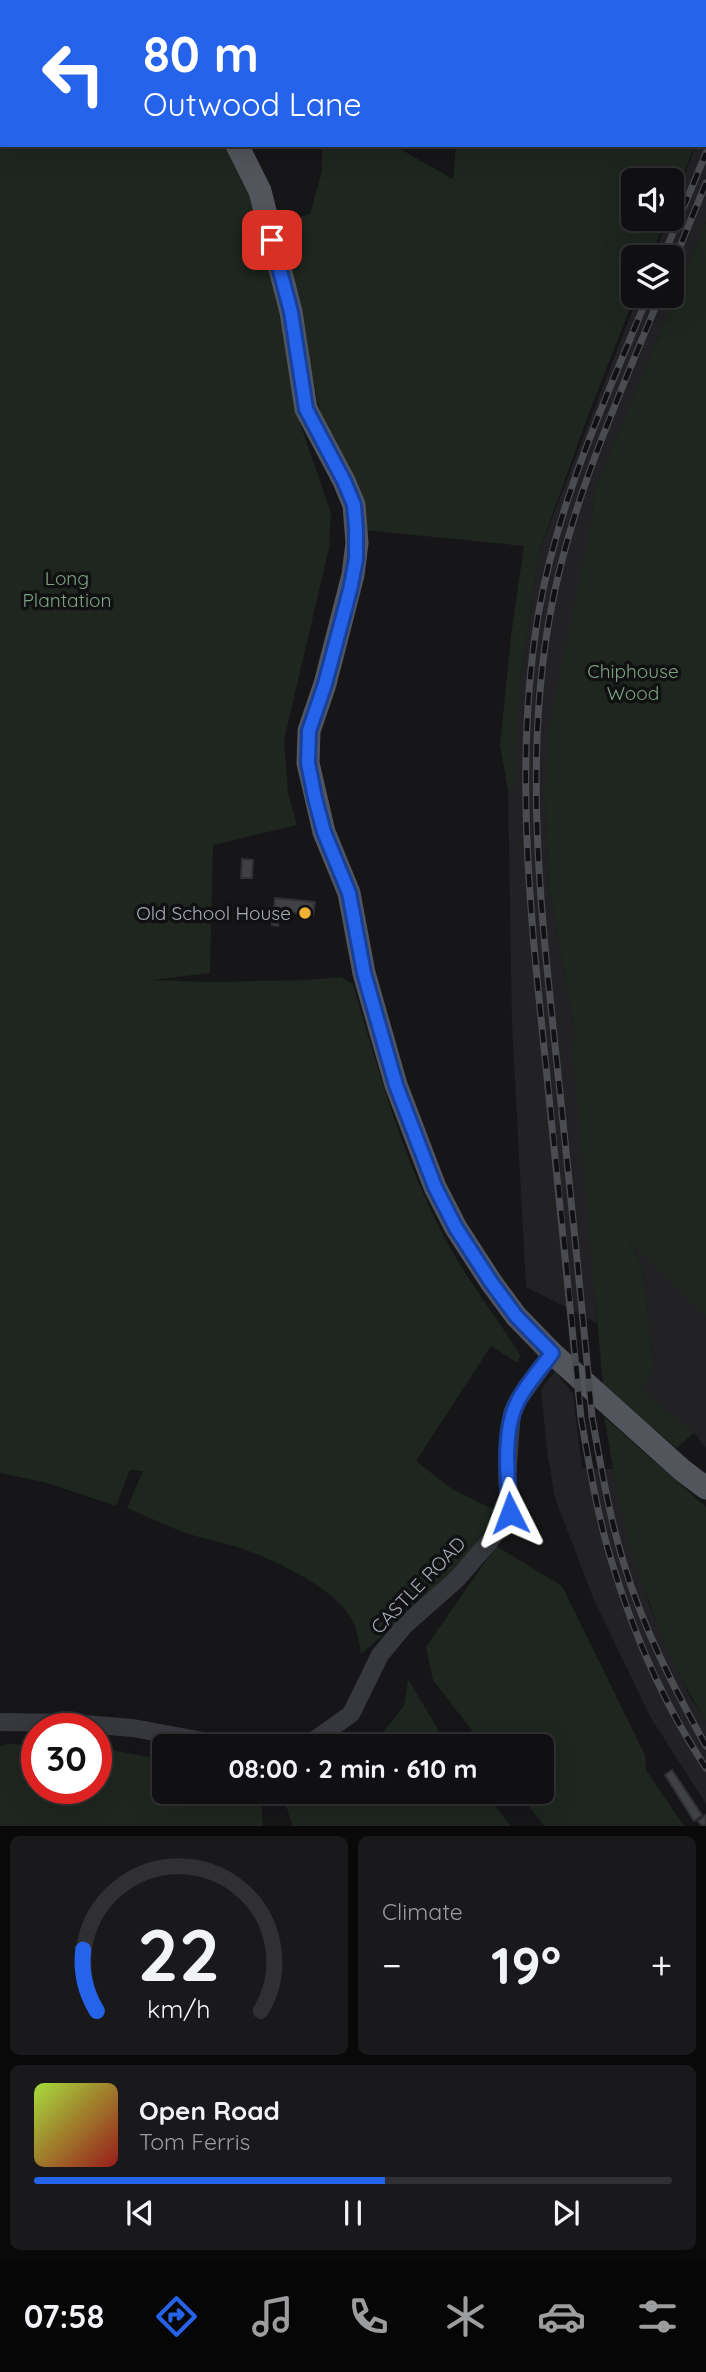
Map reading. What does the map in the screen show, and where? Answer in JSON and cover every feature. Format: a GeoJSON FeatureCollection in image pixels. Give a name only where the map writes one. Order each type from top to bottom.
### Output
{"type":"FeatureCollection","features":[{"type":"Feature","properties":{"kind":"main road"},"geometry":{"type":"LineString","coordinates":[[238,147],[260,191],[291,312],[306,409],[354,505],[357,543],[353,576],[325,684],[309,731],[308,763],[324,832],[349,893],[364,973],[396,1085],[435,1187],[456,1228],[516,1316],[552,1353],[682,1470],[706,1488]]}},
{"type":"Feature","properties":{"kind":"street","name":"CASTLE ROAD"},"geometry":{"type":"LineString","coordinates":[[323,1734],[351,1714],[380,1655],[404,1626],[457,1578],[510,1513],[508,1477],[512,1413],[518,1400],[552,1353]]}},
{"type":"Feature","properties":{"kind":"street"},"geometry":{"type":"LineString","coordinates":[[0,1722],[71,1723],[133,1728],[165,1734]]}},
{"type":"Feature","properties":{"kind":"shaded area"},"geometry":{"type":"Polygon","coordinates":[[[695,147],[706,147],[706,222],[684,275],[684,245],[658,245],[663,231],[684,231],[684,176],[695,147]]]}},
{"type":"Feature","properties":{"kind":"shaded area"},"geometry":{"type":"Polygon","coordinates":[[[633,308],[670,308],[594,492],[592,519],[545,794],[549,888],[575,1032],[597,1323],[526,1287],[512,1023],[508,791],[539,552],[633,308]]]}},
{"type":"Feature","properties":{"kind":"shaded area"},"geometry":{"type":"Polygon","coordinates":[[[628,1236],[706,1317],[706,1448],[694,1433],[642,1391],[654,1369],[643,1270],[628,1236]]]}},
{"type":"Feature","properties":{"kind":"shaded area"},"geometry":{"type":"Polygon","coordinates":[[[555,1371],[573,1394],[582,1468],[614,1469],[624,1521],[650,1607],[690,1697],[706,1721],[706,1804],[651,1718],[594,1600],[555,1498],[541,1390],[555,1371]]]}},
{"type":"Feature","properties":{"kind":"green space","name":"Long Plantation"},"geometry":{"type":"Polygon","coordinates":[[[0,147],[228,147],[251,189],[280,313],[295,409],[331,513],[329,548],[284,740],[288,793],[297,825],[213,845],[210,973],[152,980],[209,982],[341,977],[353,984],[406,1152],[434,1217],[450,1248],[520,1355],[518,1363],[491,1346],[416,1461],[452,1489],[503,1514],[461,1567],[361,1654],[355,1626],[343,1607],[303,1576],[256,1554],[198,1537],[127,1508],[143,1471],[130,1470],[116,1506],[44,1482],[0,1473],[0,147]]]}},
{"type":"Feature","properties":{"kind":"green space"},"geometry":{"type":"Polygon","coordinates":[[[322,147],[397,147],[453,179],[456,147],[694,147],[684,173],[684,168],[621,168],[621,231],[661,231],[656,245],[621,245],[621,308],[630,308],[539,552],[519,690],[515,786],[508,791],[500,745],[511,636],[524,546],[364,530],[321,417],[281,222],[310,214],[322,171],[322,147]]]}},
{"type":"Feature","properties":{"kind":"green space","name":"Chiphouse Wood"},"geometry":{"type":"Polygon","coordinates":[[[706,222],[706,1317],[629,1239],[643,1270],[654,1369],[642,1391],[694,1433],[676,1448],[603,1385],[573,1053],[575,1032],[549,888],[545,794],[550,724],[592,519],[594,492],[670,308],[684,308],[684,275],[706,222]]]}},
{"type":"Feature","properties":{"kind":"green space"},"geometry":{"type":"Polygon","coordinates":[[[604,1417],[706,1507],[706,1721],[668,1650],[639,1574],[621,1510],[604,1417]]]}},
{"type":"Feature","properties":{"kind":"green space"},"geometry":{"type":"Polygon","coordinates":[[[496,1546],[562,1586],[645,1755],[646,1770],[684,1826],[544,1826],[527,1804],[554,1804],[554,1734],[475,1734],[433,1680],[426,1647],[496,1546]]]}},
{"type":"Feature","properties":{"kind":"green space"},"geometry":{"type":"Polygon","coordinates":[[[408,1679],[441,1734],[382,1734],[404,1706],[408,1679]]]}},
{"type":"Feature","properties":{"kind":"green space"},"geometry":{"type":"Polygon","coordinates":[[[21,1744],[21,1804],[112,1804],[112,1750],[152,1758],[152,1804],[261,1804],[263,1826],[0,1826],[0,1746],[21,1744]]]}},
{"type":"Feature","properties":{"kind":"green space"},"geometry":{"type":"Polygon","coordinates":[[[285,1804],[494,1804],[511,1826],[293,1826],[285,1804]]]}},
{"type":"Feature","properties":{"kind":"building"},"geometry":{"type":"Polygon","coordinates":[[[242,859],[253,860],[252,878],[241,878],[242,859]]]}},
{"type":"Feature","properties":{"kind":"building","name":"Old School House"},"geometry":{"type":"Polygon","coordinates":[[[275,898],[315,902],[313,915],[280,911],[278,926],[272,925],[275,898]]]}},
{"type":"Feature","properties":{"kind":"building"},"geometry":{"type":"Polygon","coordinates":[[[672,1770],[702,1815],[694,1821],[665,1775],[672,1770]]]}},
{"type":"Feature","properties":{"kind":"building"},"geometry":{"type":"Polygon","coordinates":[[[706,1815],[706,1826],[702,1826],[698,1821],[706,1815]]]}},
{"type":"Feature","properties":{"kind":"railway"},"geometry":{"type":"LineString","coordinates":[[668,245],[706,153]]}},
{"type":"Feature","properties":{"kind":"railway"},"geometry":{"type":"LineString","coordinates":[[681,245],[706,183]]}},
{"type":"Feature","properties":{"kind":"railway"},"geometry":{"type":"LineString","coordinates":[[643,308],[584,453],[546,574],[531,671],[527,726],[527,837],[534,947],[581,1418],[591,1475],[608,1551],[622,1595],[665,1697],[706,1768]]}},
{"type":"Feature","properties":{"kind":"railway"},"geometry":{"type":"LineString","coordinates":[[655,308],[596,453],[559,573],[542,668],[536,776],[537,830],[549,992],[592,1417],[614,1528],[632,1588],[660,1657],[706,1746]]}},
{"type":"Feature","properties":{"kind":"place","name":"Old School House"},"geometry":{"type":"Point","coordinates":[305,913]}},
{"type":"Feature","properties":{"kind":"route"},"geometry":{"type":"LineString","coordinates":[[272,240],[291,312],[306,409],[354,505],[356,529],[356,559],[350,590],[325,684],[309,731],[308,763],[315,798],[324,832],[349,893],[364,973],[396,1085],[435,1187],[456,1228],[491,1282],[516,1316],[552,1353],[518,1400],[512,1413],[508,1477],[510,1513]]}}]}
